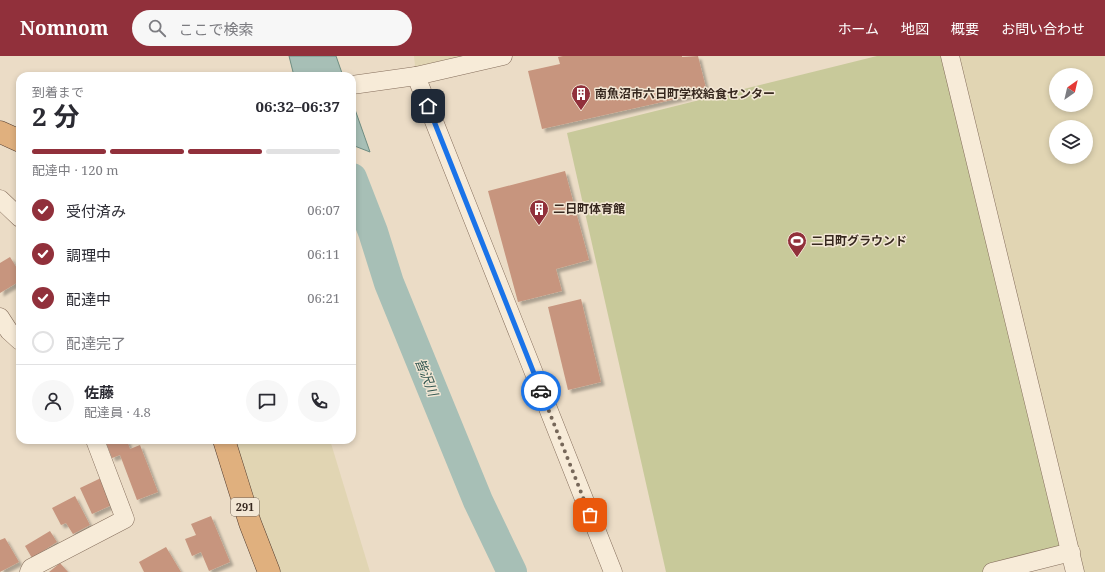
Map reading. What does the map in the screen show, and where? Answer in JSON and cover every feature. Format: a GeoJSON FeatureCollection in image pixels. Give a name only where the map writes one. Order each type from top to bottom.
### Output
{"type":"FeatureCollection","features":[{"type":"Feature","properties":{"kind":"highway"},"geometry":{"type":"LineString","coordinates":[[0,132],[16,139]]}},
{"type":"Feature","properties":{"kind":"highway","name":"291"},"geometry":{"type":"LineString","coordinates":[[225,444],[250,523],[269,572]]}},
{"type":"Feature","properties":{"kind":"street"},"geometry":{"type":"LineString","coordinates":[[356,84],[416,76],[503,56]]}},
{"type":"Feature","properties":{"kind":"street"},"geometry":{"type":"LineString","coordinates":[[950,56],[1075,572]]}},
{"type":"Feature","properties":{"kind":"street"},"geometry":{"type":"LineString","coordinates":[[416,76],[613,572]]}},
{"type":"Feature","properties":{"kind":"street"},"geometry":{"type":"LineString","coordinates":[[0,199],[16,214]]}},
{"type":"Feature","properties":{"kind":"street"},"geometry":{"type":"LineString","coordinates":[[29,572],[31,568],[125,519],[97,444]]}},
{"type":"Feature","properties":{"kind":"street"},"geometry":{"type":"LineString","coordinates":[[992,572],[1070,552]]}},
{"type":"Feature","properties":{"kind":"shaded area"},"geometry":{"type":"Polygon","coordinates":[[[289,56],[336,56],[342,72],[293,72],[289,56]]]}},
{"type":"Feature","properties":{"kind":"shaded area"},"geometry":{"type":"Polygon","coordinates":[[[414,56],[503,56],[416,76],[414,56]]]}},
{"type":"Feature","properties":{"kind":"shaded area"},"geometry":{"type":"Polygon","coordinates":[[[950,56],[1105,56],[1105,572],[1075,572],[950,56]]]}},
{"type":"Feature","properties":{"kind":"shaded area"},"geometry":{"type":"Polygon","coordinates":[[[356,112],[370,152],[356,147],[356,112]]]}},
{"type":"Feature","properties":{"kind":"shaded area"},"geometry":{"type":"Polygon","coordinates":[[[225,444],[331,444],[370,572],[269,572],[225,444]]]}},
{"type":"Feature","properties":{"kind":"green space","name":"二日町グラウンド"},"geometry":{"type":"Polygon","coordinates":[[[877,56],[950,56],[1071,552],[991,572],[666,572],[567,133],[877,56]]]}},
{"type":"Feature","properties":{"kind":"building","name":"南魚沼市六日町学校給食センター"},"geometry":{"type":"Polygon","coordinates":[[[698,56],[707,92],[542,129],[528,71],[560,64],[558,57],[698,56]]]}},
{"type":"Feature","properties":{"kind":"building","name":"二日町体育館"},"geometry":{"type":"Polygon","coordinates":[[[565,171],[589,260],[556,269],[562,291],[518,302],[488,191],[565,171]]]}},
{"type":"Feature","properties":{"kind":"building"},"geometry":{"type":"Polygon","coordinates":[[[10,257],[16,267],[16,283],[0,293],[0,263],[10,257]]]}},
{"type":"Feature","properties":{"kind":"building"},"geometry":{"type":"Polygon","coordinates":[[[581,299],[601,382],[568,390],[548,307],[581,299]]]}},
{"type":"Feature","properties":{"kind":"building"},"geometry":{"type":"Polygon","coordinates":[[[107,444],[128,444],[130,449],[140,445],[158,492],[137,500],[120,455],[112,458],[107,444]]]}},
{"type":"Feature","properties":{"kind":"building"},"geometry":{"type":"Polygon","coordinates":[[[101,478],[114,504],[92,514],[80,488],[101,478]]]}},
{"type":"Feature","properties":{"kind":"building"},"geometry":{"type":"Polygon","coordinates":[[[75,496],[90,525],[73,534],[66,523],[61,525],[52,508],[75,496]]]}},
{"type":"Feature","properties":{"kind":"building"},"geometry":{"type":"Polygon","coordinates":[[[211,516],[230,562],[209,571],[201,552],[192,556],[185,539],[196,535],[191,524],[211,516]]]}},
{"type":"Feature","properties":{"kind":"building"},"geometry":{"type":"Polygon","coordinates":[[[50,531],[57,542],[32,558],[25,546],[50,531]]]}},
{"type":"Feature","properties":{"kind":"building"},"geometry":{"type":"Polygon","coordinates":[[[5,538],[19,562],[0,572],[0,540],[5,538]]]}},
{"type":"Feature","properties":{"kind":"building"},"geometry":{"type":"Polygon","coordinates":[[[166,547],[181,572],[144,572],[139,562],[166,547]]]}},
{"type":"Feature","properties":{"kind":"building"},"geometry":{"type":"Polygon","coordinates":[[[60,563],[68,572],[49,572],[60,563]]]}},
{"type":"Feature","properties":{"kind":"waterway","name":"皆沢川"},"geometry":{"type":"LineString","coordinates":[[356,188],[373,232],[389,283],[478,501],[512,572]]}},
{"type":"Feature","properties":{"kind":"way so far"},"geometry":{"type":"LineString","coordinates":[[541,391],[590,515]]}},
{"type":"Feature","properties":{"kind":"place","name":"南魚沼市六日町学校給食センター"},"geometry":{"type":"Point","coordinates":[581,111]}},
{"type":"Feature","properties":{"kind":"place","name":"二日町体育館"},"geometry":{"type":"Point","coordinates":[539,226]}},
{"type":"Feature","properties":{"kind":"place","name":"二日町グラウンド"},"geometry":{"type":"Point","coordinates":[797,258]}},
{"type":"Feature","properties":{"kind":"route"},"geometry":{"type":"LineString","coordinates":[[428,106],[541,391]]}}]}
